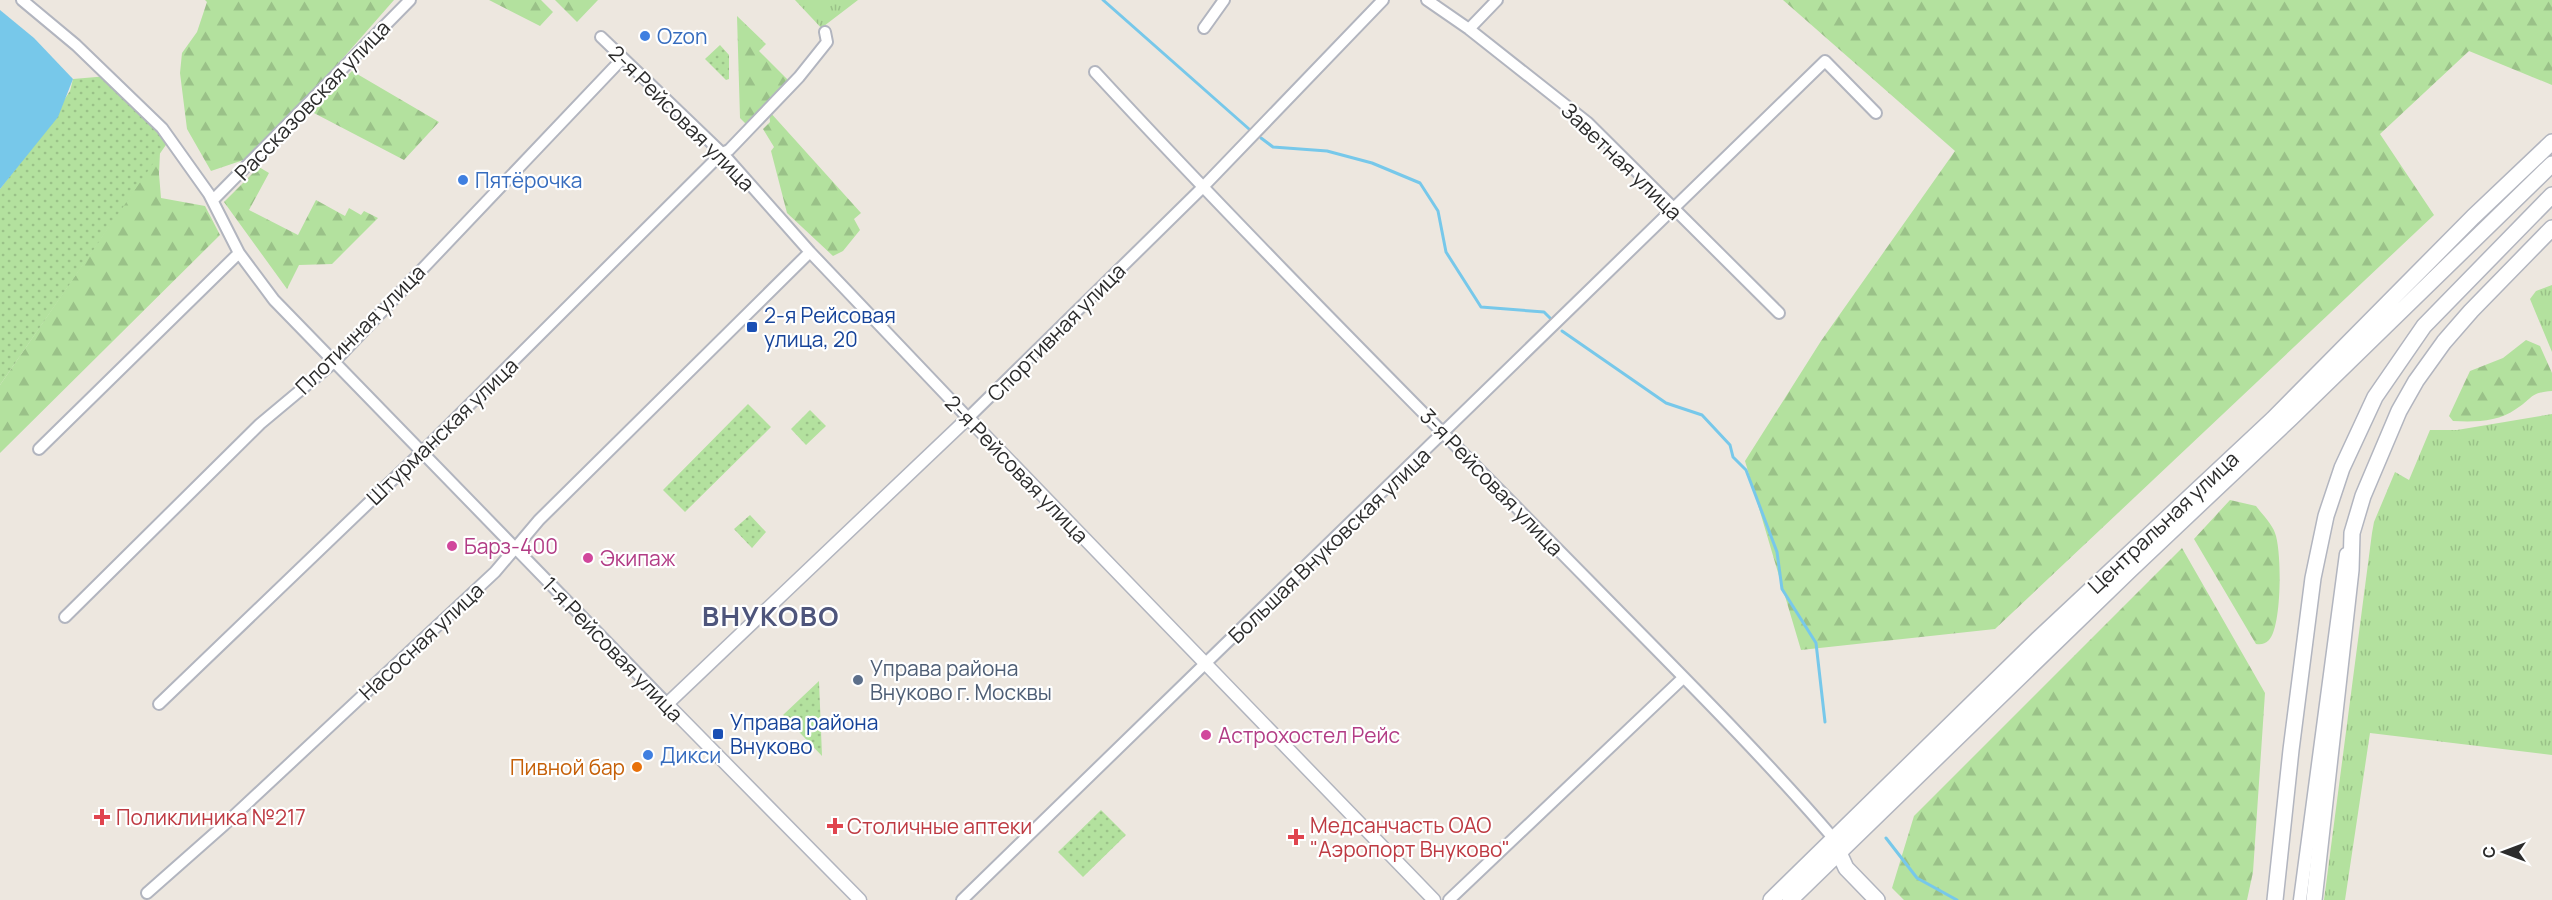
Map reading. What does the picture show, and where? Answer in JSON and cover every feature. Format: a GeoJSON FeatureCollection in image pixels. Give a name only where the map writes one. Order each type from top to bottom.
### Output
{"type":"FeatureCollection","features":[{"type":"Feature","properties":{"kind":"main road","name":"Центральная улица"},"geometry":{"type":"LineString","coordinates":[[1771,900],[2038,639],[2273,419],[2552,142]]}},
{"type":"Feature","properties":{"kind":"main road","name":"Центральная улица"},"geometry":{"type":"LineString","coordinates":[[1791,900],[2552,164]]}},
{"type":"Feature","properties":{"kind":"main road"},"geometry":{"type":"LineString","coordinates":[[2275,900],[2313,578],[2326,516],[2342,468],[2375,397],[2424,326],[2552,195]]}},
{"type":"Feature","properties":{"kind":"main road"},"geometry":{"type":"LineString","coordinates":[[2314,900],[2350,582],[2352,533],[2363,496],[2399,411],[2416,381],[2444,342],[2471,311],[2552,228]]}},
{"type":"Feature","properties":{"kind":"main road","name":"3-я Рейсовая улица"},"geometry":{"type":"LineString","coordinates":[[1834,838],[1838,854],[1846,868],[1877,900]]}},
{"type":"Feature","properties":{"kind":"street","name":"1-я Рейсовая улица"},"geometry":{"type":"LineString","coordinates":[[22,0],[76,45],[162,128],[213,200],[239,253],[274,300],[333,363],[860,900]]}},
{"type":"Feature","properties":{"kind":"street","name":"Рассказовская улица"},"geometry":{"type":"LineString","coordinates":[[213,200],[410,0]]}},
{"type":"Feature","properties":{"kind":"street"},"geometry":{"type":"LineString","coordinates":[[1204,28],[1224,0]]}},
{"type":"Feature","properties":{"kind":"street","name":"Спортивная улица"},"geometry":{"type":"LineString","coordinates":[[667,704],[968,418],[1202,188],[1383,0]]}},
{"type":"Feature","properties":{"kind":"street","name":"Заветная улица"},"geometry":{"type":"LineString","coordinates":[[1426,0],[1469,29],[1588,123],[1779,313]]}},
{"type":"Feature","properties":{"kind":"street"},"geometry":{"type":"LineString","coordinates":[[1469,29],[1497,0]]}},
{"type":"Feature","properties":{"kind":"street","name":"Штурманская улица"},"geometry":{"type":"LineString","coordinates":[[159,705],[422,452],[722,153],[729,150],[799,77],[827,42],[825,32]]}},
{"type":"Feature","properties":{"kind":"street","name":"2-я Рейсовая улица"},"geometry":{"type":"LineString","coordinates":[[601,38],[722,153],[810,252],[968,418],[1434,900]]}},
{"type":"Feature","properties":{"kind":"street","name":"Плотинная улица"},"geometry":{"type":"LineString","coordinates":[[66,617],[260,424],[333,363],[622,59]]}},
{"type":"Feature","properties":{"kind":"street","name":"Большая Внуковская улица"},"geometry":{"type":"LineString","coordinates":[[962,900],[1825,61],[1875,112]]}},
{"type":"Feature","properties":{"kind":"street","name":"3-я Рейсовая улица"},"geometry":{"type":"LineString","coordinates":[[1095,72],[1202,188],[1444,432],[1801,800],[1834,838]]}},
{"type":"Feature","properties":{"kind":"street","name":"Насосная улица"},"geometry":{"type":"LineString","coordinates":[[147,893],[224,825],[495,572],[516,550],[521,539],[562,497],[810,252]]}},
{"type":"Feature","properties":{"kind":"street"},"geometry":{"type":"LineString","coordinates":[[39,449],[239,253]]}},
{"type":"Feature","properties":{"kind":"street"},"geometry":{"type":"LineString","coordinates":[[2300,900],[2324,707],[2346,554],[2352,533]]}},
{"type":"Feature","properties":{"kind":"street"},"geometry":{"type":"LineString","coordinates":[[1449,900],[1683,678]]}},
{"type":"Feature","properties":{"kind":"green space"},"geometry":{"type":"Polygon","coordinates":[[[205,0],[394,0],[258,155],[211,171],[187,129],[180,73],[182,53],[197,32],[207,2],[205,0]]]}},
{"type":"Feature","properties":{"kind":"green space"},"geometry":{"type":"Polygon","coordinates":[[[489,0],[541,0],[553,12],[540,26],[489,0]]]}},
{"type":"Feature","properties":{"kind":"green space"},"geometry":{"type":"Polygon","coordinates":[[[555,0],[598,0],[577,22],[555,0]]]}},
{"type":"Feature","properties":{"kind":"green space"},"geometry":{"type":"Polygon","coordinates":[[[795,0],[858,0],[824,26],[825,32],[795,0]]]}},
{"type":"Feature","properties":{"kind":"green space"},"geometry":{"type":"Polygon","coordinates":[[[1783,0],[2552,0],[2552,85],[2469,51],[2380,134],[2434,215],[1995,629],[1801,650],[1745,461],[1821,341],[1955,151],[1783,0]]]}},
{"type":"Feature","properties":{"kind":"green space"},"geometry":{"type":"Polygon","coordinates":[[[737,16],[766,44],[759,51],[788,80],[746,124],[740,118],[737,16]]]}},
{"type":"Feature","properties":{"kind":"green space"},"geometry":{"type":"Polygon","coordinates":[[[720,45],[729,55],[729,79],[726,80],[705,59],[720,45]]]}},
{"type":"Feature","properties":{"kind":"green space"},"geometry":{"type":"Polygon","coordinates":[[[352,71],[439,122],[404,160],[312,112],[352,71]]]}},
{"type":"Feature","properties":{"kind":"green space"},"geometry":{"type":"Polygon","coordinates":[[[108,76],[170,139],[0,385],[0,189],[37,141],[70,91],[73,79],[108,76]]]}},
{"type":"Feature","properties":{"kind":"green space"},"geometry":{"type":"Polygon","coordinates":[[[769,111],[861,213],[854,219],[860,230],[843,251],[833,256],[787,213],[771,151],[774,147],[763,129],[770,122],[769,111]]]}},
{"type":"Feature","properties":{"kind":"green space"},"geometry":{"type":"Polygon","coordinates":[[[160,152],[161,198],[205,206],[220,235],[0,453],[0,385],[160,152]]]}},
{"type":"Feature","properties":{"kind":"green space"},"geometry":{"type":"Polygon","coordinates":[[[259,167],[269,173],[249,210],[298,235],[316,200],[345,216],[349,208],[361,215],[364,211],[378,218],[332,264],[299,265],[287,289],[224,202],[259,167]]]}},
{"type":"Feature","properties":{"kind":"green space"},"geometry":{"type":"Polygon","coordinates":[[[2552,285],[2552,352],[2530,299],[2536,291],[2552,285]]]}},
{"type":"Feature","properties":{"kind":"green space"},"geometry":{"type":"Polygon","coordinates":[[[2526,340],[2540,346],[2552,373],[2552,391],[2535,395],[2516,409],[2494,419],[2453,421],[2449,416],[2470,371],[2503,358],[2526,340]]]}},
{"type":"Feature","properties":{"kind":"green space"},"geometry":{"type":"Polygon","coordinates":[[[748,404],[771,427],[685,512],[663,490],[748,404]]]}},
{"type":"Feature","properties":{"kind":"green space"},"geometry":{"type":"Polygon","coordinates":[[[810,410],[826,426],[806,445],[791,429],[810,410]]]}},
{"type":"Feature","properties":{"kind":"green space"},"geometry":{"type":"Polygon","coordinates":[[[2552,414],[2552,755],[2370,733],[2345,900],[2324,900],[2372,533],[2374,522],[2395,472],[2409,480],[2430,430],[2457,430],[2552,414]]]}},
{"type":"Feature","properties":{"kind":"green space"},"geometry":{"type":"Polygon","coordinates":[[[2230,500],[2256,506],[2275,533],[2279,555],[2280,588],[2273,632],[2269,640],[2263,644],[2256,644],[2194,539],[2230,500]]]}},
{"type":"Feature","properties":{"kind":"green space"},"geometry":{"type":"Polygon","coordinates":[[[750,515],[766,532],[752,548],[734,529],[750,515]]]}},
{"type":"Feature","properties":{"kind":"green space"},"geometry":{"type":"Polygon","coordinates":[[[2182,548],[2265,693],[2253,872],[2247,900],[1904,900],[1892,888],[1914,816],[2182,548]]]}},
{"type":"Feature","properties":{"kind":"green space"},"geometry":{"type":"Polygon","coordinates":[[[819,681],[822,756],[783,715],[819,681]]]}},
{"type":"Feature","properties":{"kind":"green space"},"geometry":{"type":"Polygon","coordinates":[[[1101,810],[1126,835],[1083,877],[1058,852],[1101,810]]]}},
{"type":"Feature","properties":{"kind":"water"},"geometry":{"type":"Polygon","coordinates":[[[0,10],[34,38],[73,79],[58,117],[0,189],[0,10]]]}},
{"type":"Feature","properties":{"kind":"waterway"},"geometry":{"type":"LineString","coordinates":[[1103,0],[1249,129]]}},
{"type":"Feature","properties":{"kind":"waterway"},"geometry":{"type":"LineString","coordinates":[[1261,138],[1273,147],[1327,151],[1372,163],[1420,183],[1438,211],[1446,252],[1481,307],[1544,312],[1550,318]]}},
{"type":"Feature","properties":{"kind":"waterway"},"geometry":{"type":"LineString","coordinates":[[1562,331],[1666,403],[1702,415],[1730,445],[1733,457],[1746,470],[1777,552],[1782,589],[1816,643],[1825,722]]}},
{"type":"Feature","properties":{"kind":"waterway"},"geometry":{"type":"LineString","coordinates":[[1886,838],[1917,878],[1957,900]]}},
{"type":"Feature","properties":{"kind":"place","name":"Ozon"},"geometry":{"type":"Point","coordinates":[645,36]}},
{"type":"Feature","properties":{"kind":"place","name":"Пятёрочка"},"geometry":{"type":"Point","coordinates":[463,180]}},
{"type":"Feature","properties":{"kind":"place","name":"2-я Рейсовая улица, 20"},"geometry":{"type":"Point","coordinates":[752,327]}},
{"type":"Feature","properties":{"kind":"place","name":"Барз-400"},"geometry":{"type":"Point","coordinates":[452,546]}},
{"type":"Feature","properties":{"kind":"place","name":"Экипаж"},"geometry":{"type":"Point","coordinates":[588,558]}},
{"type":"Feature","properties":{"kind":"place","name":"Управа района Внуково г. Москвы"},"geometry":{"type":"Point","coordinates":[858,680]}},
{"type":"Feature","properties":{"kind":"place","name":"Управа района Внуково"},"geometry":{"type":"Point","coordinates":[718,734]}},
{"type":"Feature","properties":{"kind":"place","name":"Астрохостел Рейс"},"geometry":{"type":"Point","coordinates":[1206,735]}},
{"type":"Feature","properties":{"kind":"place","name":"Дикси"},"geometry":{"type":"Point","coordinates":[648,755]}},
{"type":"Feature","properties":{"kind":"place","name":"Пивной бар"},"geometry":{"type":"Point","coordinates":[637,767]}},
{"type":"Feature","properties":{"kind":"place","name":"Поликлиника №217"},"geometry":{"type":"Point","coordinates":[102,817]}},
{"type":"Feature","properties":{"kind":"place","name":"Столичные аптеки"},"geometry":{"type":"Point","coordinates":[835,826]}},
{"type":"Feature","properties":{"kind":"place","name":"Медсанчасть ОАО \"Аэропорт Внуково\""},"geometry":{"type":"Point","coordinates":[1296,837]}},
{"type":"Feature","properties":{"kind":"district","name":"ВНУКОВО"},"geometry":{"type":"Point","coordinates":[771,615]}}]}
